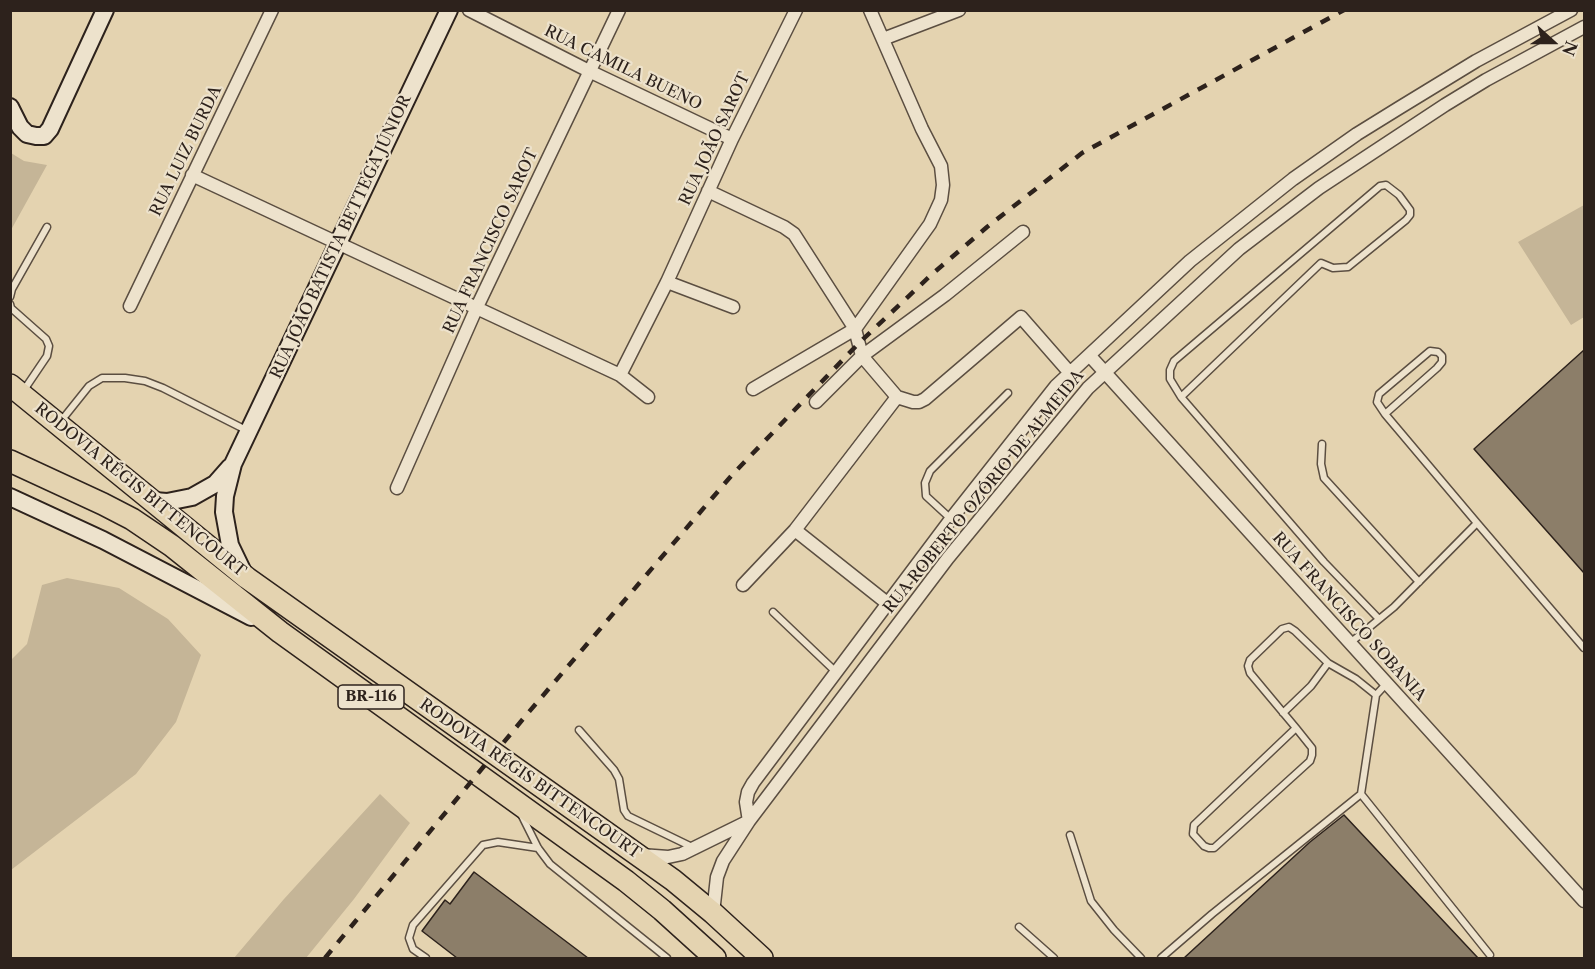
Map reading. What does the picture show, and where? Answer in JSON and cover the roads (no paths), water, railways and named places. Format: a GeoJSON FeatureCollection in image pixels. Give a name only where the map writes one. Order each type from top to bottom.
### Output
{"type":"FeatureCollection","features":[{"type":"Feature","properties":{"kind":"highway","name":"RODOVIA RÉGIS BITTENCOURT"},"geometry":{"type":"LineString","coordinates":[[16,389],[247,578],[694,896],[762,958]]}},
{"type":"Feature","properties":{"kind":"highway","name":"RODOVIA RÉGIS BITTENCOURT"},"geometry":{"type":"LineString","coordinates":[[10,461],[132,519],[180,553],[280,632],[626,881],[715,958]]}},
{"type":"Feature","properties":{"kind":"main road"},"geometry":{"type":"LineString","coordinates":[[10,107],[20,127],[27,134],[44,135],[50,129],[105,10]]}},
{"type":"Feature","properties":{"kind":"main road","name":"RUA JOÃO BATISTA BETTEGA JÚNIOR"},"geometry":{"type":"LineString","coordinates":[[154,501],[167,502],[192,497],[215,484],[232,464],[449,10]]}},
{"type":"Feature","properties":{"kind":"main road","name":"RUA JOÃO BATISTA BETTEGA JÚNIOR"},"geometry":{"type":"LineString","coordinates":[[232,464],[225,496],[226,529],[236,560],[247,578]]}},
{"type":"Feature","properties":{"kind":"main road"},"geometry":{"type":"LineString","coordinates":[[10,497],[103,540],[280,632]]}},
{"type":"Feature","properties":{"kind":"street","name":"RUA LUIZ BURDA"},"geometry":{"type":"LineString","coordinates":[[130,306],[272,10]]}},
{"type":"Feature","properties":{"kind":"street","name":"RUA CAMILA BUENO"},"geometry":{"type":"LineString","coordinates":[[468,10],[732,139]]}},
{"type":"Feature","properties":{"kind":"street","name":"RUA FRANCISCO SAROT"},"geometry":{"type":"LineString","coordinates":[[397,488],[477,307],[619,10]]}},
{"type":"Feature","properties":{"kind":"street","name":"RUA JOÃO SAROT"},"geometry":{"type":"LineString","coordinates":[[620,375],[667,282],[732,139],[796,10]]}},
{"type":"Feature","properties":{"kind":"street"},"geometry":{"type":"LineString","coordinates":[[753,389],[855,329],[930,224],[941,200],[943,185],[941,166],[922,129],[870,10]]}},
{"type":"Feature","properties":{"kind":"street"},"geometry":{"type":"LineString","coordinates":[[883,39],[959,10]]}},
{"type":"Feature","properties":{"kind":"street"},"geometry":{"type":"LineString","coordinates":[[749,820],[746,802],[753,783],[951,519],[1045,399],[1070,373],[1191,261],[1293,179],[1357,134],[1434,87],[1570,10]]}},
{"type":"Feature","properties":{"kind":"street","name":"RUA ROBERTO OZÓRIO DE ALMEIDA"},"geometry":{"type":"LineString","coordinates":[[713,913],[717,877],[723,861],[749,820],[968,534],[1074,404],[1105,372],[1257,235],[1371,153],[1445,105],[1584,27]]}},
{"type":"Feature","properties":{"kind":"street"},"geometry":{"type":"LineString","coordinates":[[1476,62],[1486,80]]}},
{"type":"Feature","properties":{"kind":"street"},"geometry":{"type":"LineString","coordinates":[[1434,87],[1445,105]]}},
{"type":"Feature","properties":{"kind":"street"},"geometry":{"type":"LineString","coordinates":[[1357,134],[1371,153]]}},
{"type":"Feature","properties":{"kind":"street"},"geometry":{"type":"LineString","coordinates":[[192,175],[620,375],[648,397]]}},
{"type":"Feature","properties":{"kind":"street"},"geometry":{"type":"LineString","coordinates":[[708,191],[794,234],[855,329],[862,356],[897,397],[913,402],[925,399],[1021,317],[1070,373]]}},
{"type":"Feature","properties":{"kind":"street"},"geometry":{"type":"LineString","coordinates":[[1242,218],[1257,235]]}},
{"type":"Feature","properties":{"kind":"street"},"geometry":{"type":"LineString","coordinates":[[816,402],[862,356],[945,295],[1023,232]]}},
{"type":"Feature","properties":{"kind":"street"},"geometry":{"type":"LineString","coordinates":[[667,282],[733,308]]}},
{"type":"Feature","properties":{"kind":"street"},"geometry":{"type":"LineString","coordinates":[[1130,318],[1146,334]]}},
{"type":"Feature","properties":{"kind":"street","name":"RUA FRANCISCO SOBANIA"},"geometry":{"type":"LineString","coordinates":[[1090,356],[1584,901]]}},
{"type":"Feature","properties":{"kind":"street"},"geometry":{"type":"LineString","coordinates":[[742,585],[795,530],[897,397]]}},
{"type":"Feature","properties":{"kind":"street"},"geometry":{"type":"LineString","coordinates":[[951,519],[968,534]]}},
{"type":"Feature","properties":{"kind":"street"},"geometry":{"type":"LineString","coordinates":[[795,530],[887,603]]}},
{"type":"Feature","properties":{"kind":"street"},"geometry":{"type":"LineString","coordinates":[[836,672],[851,686]]}},
{"type":"Feature","properties":{"kind":"street","name":"RUA ROBERTO OZÓRIO DE ALMEIDA"},"geometry":{"type":"LineString","coordinates":[[637,855],[668,857],[682,854],[749,820]]}},
{"type":"Feature","properties":{"kind":"lane"},"geometry":{"type":"LineString","coordinates":[[1181,397],[1321,263],[1334,268],[1348,267],[1406,220],[1410,215],[1410,210],[1399,195],[1386,185],[1380,186],[1174,361],[1170,370],[1170,379],[1181,397],[1324,562],[1379,619]]}},
{"type":"Feature","properties":{"kind":"lane"},"geometry":{"type":"LineString","coordinates":[[10,297],[12,289],[47,227]]}},
{"type":"Feature","properties":{"kind":"lane"},"geometry":{"type":"LineString","coordinates":[[10,304],[11,308],[46,339],[49,346],[47,356],[16,389]]}},
{"type":"Feature","properties":{"kind":"lane"},"geometry":{"type":"LineString","coordinates":[[1385,414],[1437,368],[1442,362],[1442,356],[1438,352],[1430,351],[1379,394],[1377,402],[1385,414],[1584,648]]}},
{"type":"Feature","properties":{"kind":"lane"},"geometry":{"type":"LineString","coordinates":[[59,424],[89,386],[102,378],[125,378],[145,381],[163,388],[248,432]]}},
{"type":"Feature","properties":{"kind":"lane"},"geometry":{"type":"LineString","coordinates":[[951,519],[926,496],[925,483],[930,471],[1008,393]]}},
{"type":"Feature","properties":{"kind":"lane"},"geometry":{"type":"LineString","coordinates":[[1322,444],[1321,464],[1324,478],[1419,582]]}},
{"type":"Feature","properties":{"kind":"lane"},"geometry":{"type":"LineString","coordinates":[[1350,643],[1419,582],[1477,523]]}},
{"type":"Feature","properties":{"kind":"lane"},"geometry":{"type":"LineString","coordinates":[[773,612],[836,672]]}},
{"type":"Feature","properties":{"kind":"lane"},"geometry":{"type":"LineString","coordinates":[[1296,728],[1194,825],[1193,834],[1204,846],[1214,848],[1310,761],[1312,748],[1296,728],[1283,712],[1250,673],[1248,666],[1250,660],[1282,629],[1289,627],[1328,663],[1356,679],[1376,695]]}},
{"type":"Feature","properties":{"kind":"lane"},"geometry":{"type":"LineString","coordinates":[[1283,712],[1311,686],[1328,663]]}},
{"type":"Feature","properties":{"kind":"lane"},"geometry":{"type":"LineString","coordinates":[[1161,958],[1361,794],[1376,695],[1387,683]]}},
{"type":"Feature","properties":{"kind":"lane"},"geometry":{"type":"LineString","coordinates":[[579,729],[614,770],[619,779],[624,810],[628,816],[695,849]]}},
{"type":"Feature","properties":{"kind":"lane"},"geometry":{"type":"LineString","coordinates":[[1361,794],[1490,955]]}},
{"type":"Feature","properties":{"kind":"lane"},"geometry":{"type":"LineString","coordinates":[[514,800],[538,848],[550,864],[667,958]]}},
{"type":"Feature","properties":{"kind":"lane"},"geometry":{"type":"LineString","coordinates":[[1070,835],[1091,901],[1114,930],[1142,958]]}},
{"type":"Feature","properties":{"kind":"lane"},"geometry":{"type":"LineString","coordinates":[[426,958],[413,949],[410,938],[413,925],[483,845],[498,842],[538,848]]}},
{"type":"Feature","properties":{"kind":"lane"},"geometry":{"type":"LineString","coordinates":[[1019,927],[1054,958]]}},
{"type":"Feature","properties":{"kind":"railway"},"geometry":{"type":"LineString","coordinates":[[325,958],[528,713],[732,475],[858,344],[930,276],[987,227],[1082,153],[1344,10]]}}]}
